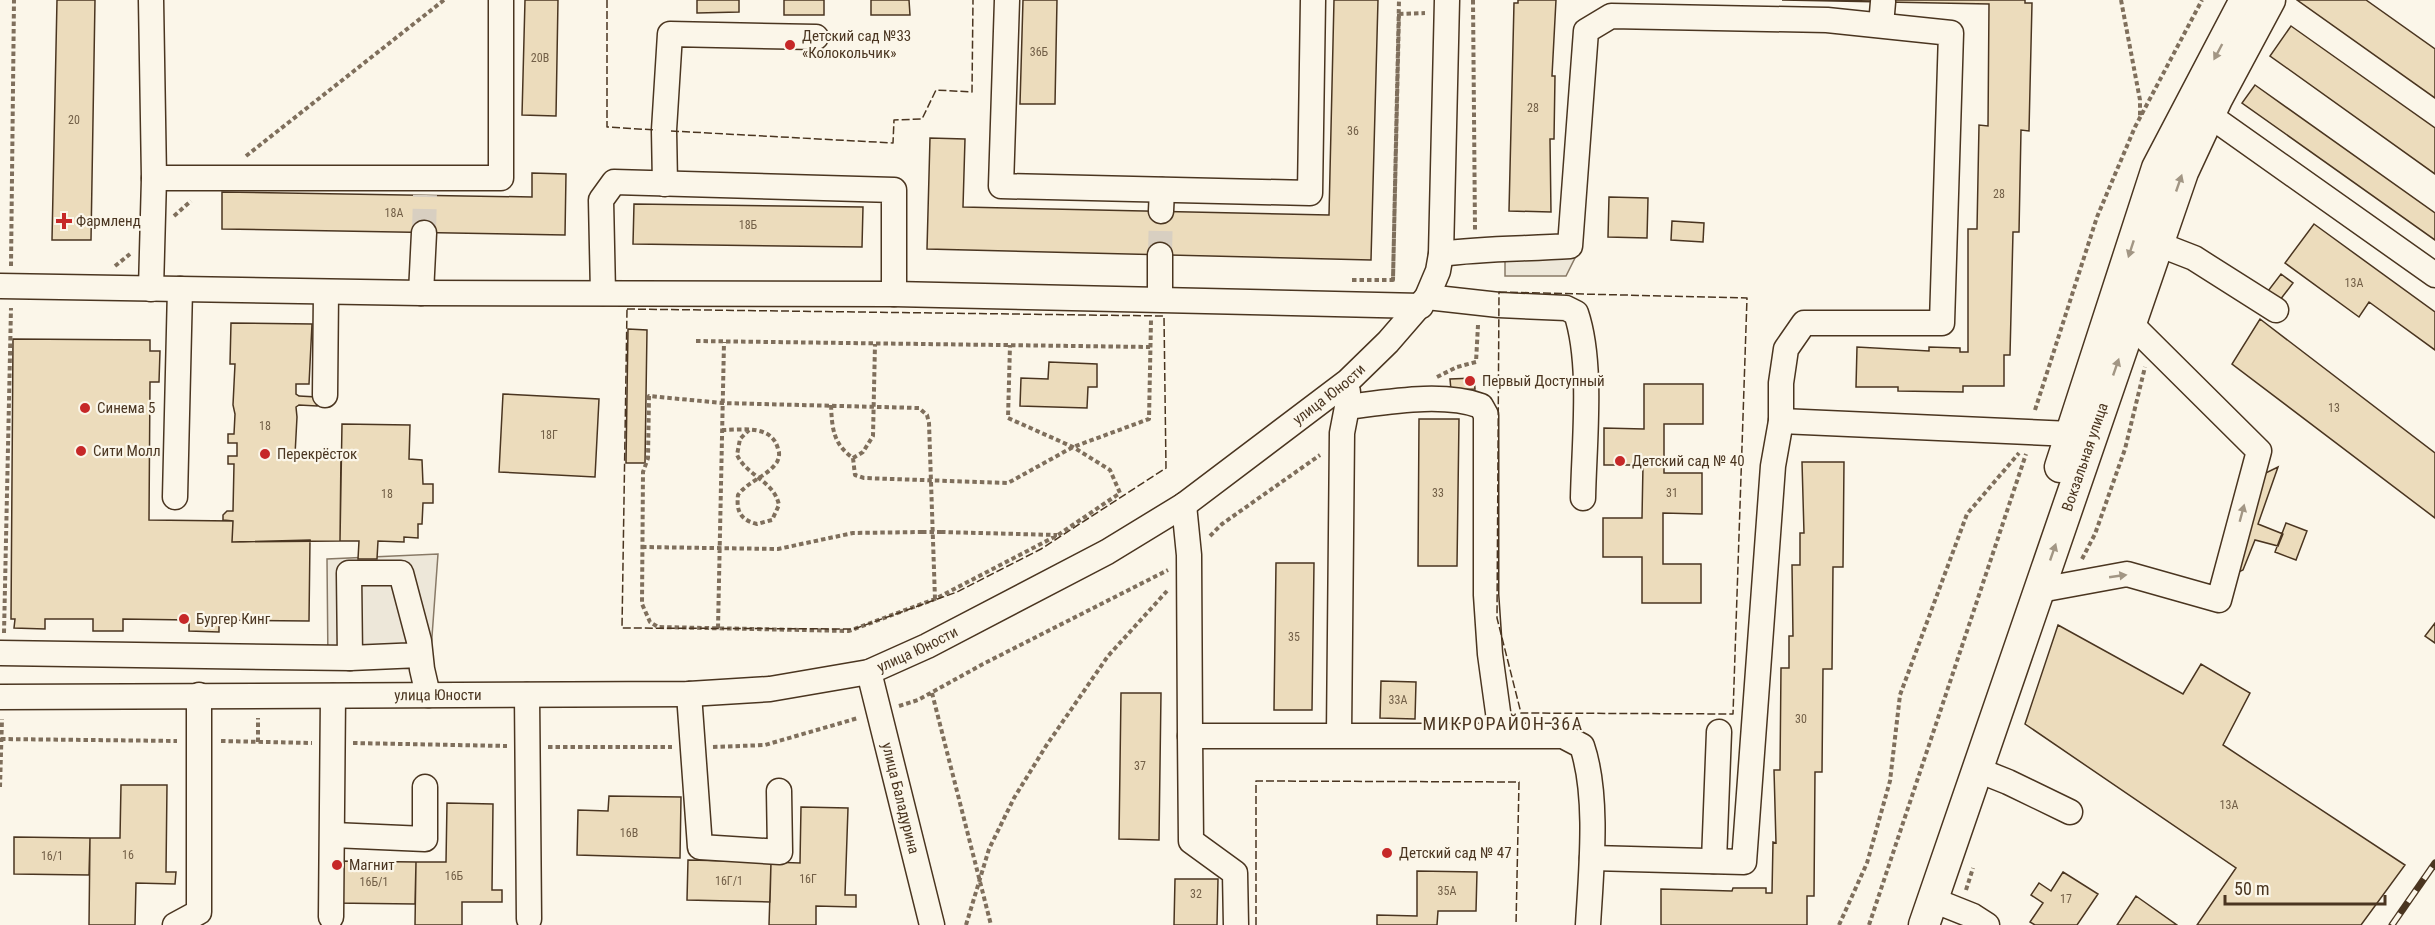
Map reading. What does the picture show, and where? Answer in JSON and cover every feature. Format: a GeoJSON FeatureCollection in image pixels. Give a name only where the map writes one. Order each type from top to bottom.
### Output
{"type":"FeatureCollection","features":[{"type":"Feature","properties":{"kind":"main road","name":"Вокзальная улица"},"geometry":{"type":"LineString","coordinates":[[1929,913],[2040,590],[2157,168],[2245,0]]}},
{"type":"Feature","properties":{"kind":"main road","name":"Вокзальная улица"},"geometry":{"type":"LineString","coordinates":[[1907,925],[2081,436],[2131,324],[2183,172],[2209,116],[2270,0]]}},
{"type":"Feature","properties":{"kind":"street"},"geometry":{"type":"LineString","coordinates":[[151,0],[154,178],[151,289]]}},
{"type":"Feature","properties":{"kind":"street"},"geometry":{"type":"LineString","coordinates":[[154,178],[425,187],[501,178],[501,0]]}},
{"type":"Feature","properties":{"kind":"street"},"geometry":{"type":"LineString","coordinates":[[1007,0],[1001,186],[1162,200],[1310,193],[1313,0]]}},
{"type":"Feature","properties":{"kind":"street","name":"улица Юности"},"geometry":{"type":"LineString","coordinates":[[0,697],[688,694],[770,689],[868,672],[927,646],[1107,552],[1184,505],[1348,381],[1380,350],[1424,301],[1438,271],[1441,254],[1447,0]]}},
{"type":"Feature","properties":{"kind":"street"},"geometry":{"type":"LineString","coordinates":[[1441,254],[1475,249],[1505,250],[1570,246],[1586,31],[1611,16],[1827,20],[1882,13],[1952,33],[1942,323],[1804,322],[1786,349],[1781,382],[1781,421],[1773,466],[1744,862],[1592,858]]}},
{"type":"Feature","properties":{"kind":"street"},"geometry":{"type":"LineString","coordinates":[[665,184],[664,130],[670,34],[816,37]]}},
{"type":"Feature","properties":{"kind":"street"},"geometry":{"type":"LineString","coordinates":[[2209,116],[2435,275]]}},
{"type":"Feature","properties":{"kind":"street"},"geometry":{"type":"LineString","coordinates":[[603,293],[602,200],[614,182],[894,190],[894,294]]}},
{"type":"Feature","properties":{"kind":"street"},"geometry":{"type":"LineString","coordinates":[[421,293],[424,233]]}},
{"type":"Feature","properties":{"kind":"street"},"geometry":{"type":"LineString","coordinates":[[2158,244],[2194,258],[2277,310]]}},
{"type":"Feature","properties":{"kind":"street"},"geometry":{"type":"LineString","coordinates":[[1154,305],[1160,255]]}},
{"type":"Feature","properties":{"kind":"street"},"geometry":{"type":"LineString","coordinates":[[5,280],[151,289],[421,293],[894,294],[1154,305],[1370,304],[1424,301],[1566,308],[1576,313],[1583,336],[1585,369],[1583,498]]}},
{"type":"Feature","properties":{"kind":"street"},"geometry":{"type":"LineString","coordinates":[[175,497],[180,289]]}},
{"type":"Feature","properties":{"kind":"street"},"geometry":{"type":"LineString","coordinates":[[325,395],[326,292]]}},
{"type":"Feature","properties":{"kind":"street"},"geometry":{"type":"LineString","coordinates":[[1370,304],[1379,327],[1380,350]]}},
{"type":"Feature","properties":{"kind":"street"},"geometry":{"type":"LineString","coordinates":[[2040,590],[2127,574],[2219,600],[2259,451],[2131,324]]}},
{"type":"Feature","properties":{"kind":"street"},"geometry":{"type":"LineString","coordinates":[[1339,735],[1342,433],[1347,407],[1348,381]]}},
{"type":"Feature","properties":{"kind":"street"},"geometry":{"type":"LineString","coordinates":[[1347,407],[1403,400],[1466,400],[1481,406],[1486,415],[1486,595],[1490,654],[1501,734]]}},
{"type":"Feature","properties":{"kind":"street"},"geometry":{"type":"LineString","coordinates":[[1781,421],[2081,436]]}},
{"type":"Feature","properties":{"kind":"street"},"geometry":{"type":"LineString","coordinates":[[1184,505],[1190,555],[1191,841],[1235,873],[1236,925]]}},
{"type":"Feature","properties":{"kind":"street"},"geometry":{"type":"LineString","coordinates":[[350,657],[349,573],[401,573],[419,641],[428,695]]}},
{"type":"Feature","properties":{"kind":"street"},"geometry":{"type":"LineString","coordinates":[[0,653],[350,657],[420,655]]}},
{"type":"Feature","properties":{"kind":"street","name":"улица Баладурина"},"geometry":{"type":"LineString","coordinates":[[868,672],[932,925]]}},
{"type":"Feature","properties":{"kind":"street"},"geometry":{"type":"LineString","coordinates":[[688,694],[700,848],[780,852],[779,791]]}},
{"type":"Feature","properties":{"kind":"street"},"geometry":{"type":"LineString","coordinates":[[176,925],[199,912],[199,695]]}},
{"type":"Feature","properties":{"kind":"street"},"geometry":{"type":"LineString","coordinates":[[527,695],[529,919]]}},
{"type":"Feature","properties":{"kind":"street"},"geometry":{"type":"LineString","coordinates":[[331,917],[333,696]]}},
{"type":"Feature","properties":{"kind":"street"},"geometry":{"type":"LineString","coordinates":[[1713,861],[1719,732]]}},
{"type":"Feature","properties":{"kind":"street"},"geometry":{"type":"LineString","coordinates":[[1190,736],[1501,734],[1563,736],[1582,746],[1589,766],[1592,858],[1588,925]]}},
{"type":"Feature","properties":{"kind":"street"},"geometry":{"type":"LineString","coordinates":[[1978,770],[2070,812]]}},
{"type":"Feature","properties":{"kind":"street"},"geometry":{"type":"LineString","coordinates":[[333,835],[425,839],[425,787]]}},
{"type":"Feature","properties":{"kind":"street"},"geometry":{"type":"LineString","coordinates":[[1929,913],[1973,916],[1987,925]]}},
{"type":"Feature","properties":{"kind":"path"},"geometry":{"type":"LineString","coordinates":[[5,280],[14,0]]}},
{"type":"Feature","properties":{"kind":"path"},"geometry":{"type":"LineString","coordinates":[[1399,0],[1399,14],[1393,280],[1397,77],[1399,14]]}},
{"type":"Feature","properties":{"kind":"path"},"geometry":{"type":"LineString","coordinates":[[1473,0],[1475,249]]}},
{"type":"Feature","properties":{"kind":"path"},"geometry":{"type":"LineString","coordinates":[[2121,0],[2140,100],[2140,118]]}},
{"type":"Feature","properties":{"kind":"path"},"geometry":{"type":"LineString","coordinates":[[1839,925],[1867,863],[1890,781],[1900,695],[1967,514],[2020,452],[2097,217],[2140,118],[2202,0]]}},
{"type":"Feature","properties":{"kind":"path"},"geometry":{"type":"LineString","coordinates":[[1403,400],[1432,384],[1438,376],[1476,362],[1477,302]]}},
{"type":"Feature","properties":{"kind":"path"},"geometry":{"type":"LineString","coordinates":[[853,458],[855,475],[864,478],[1008,483],[1072,447],[1149,419],[1150,347],[1154,305]]}},
{"type":"Feature","properties":{"kind":"path"},"geometry":{"type":"LineString","coordinates":[[696,341],[1150,347]]}},
{"type":"Feature","properties":{"kind":"path"},"geometry":{"type":"LineString","coordinates":[[718,628],[724,342]]}},
{"type":"Feature","properties":{"kind":"path"},"geometry":{"type":"LineString","coordinates":[[853,458],[863,452],[873,436],[875,344]]}},
{"type":"Feature","properties":{"kind":"path"},"geometry":{"type":"LineString","coordinates":[[935,599],[927,415],[920,408],[722,403],[650,396],[648,458],[643,472],[642,604],[650,622],[658,627],[849,631],[935,599],[1058,535],[1120,493],[1110,470],[1072,447],[1008,418],[1010,345]]}},
{"type":"Feature","properties":{"kind":"path"},"geometry":{"type":"LineString","coordinates":[[831,405],[833,436],[842,451],[853,458]]}},
{"type":"Feature","properties":{"kind":"path"},"geometry":{"type":"LineString","coordinates":[[722,430],[750,430],[760,430],[775,440],[780,454],[773,466],[758,477],[742,489],[738,495],[737,502],[741,517],[757,524],[772,520],[779,505],[773,490],[758,477],[744,467],[737,455],[740,439],[750,430]]}},
{"type":"Feature","properties":{"kind":"path"},"geometry":{"type":"LineString","coordinates":[[1869,925],[2026,458],[2028,432]]}},
{"type":"Feature","properties":{"kind":"path"},"geometry":{"type":"LineString","coordinates":[[966,925],[989,849],[1014,798],[1046,746],[1108,656],[1167,592],[1190,555],[1222,524],[1327,449],[1342,433]]}},
{"type":"Feature","properties":{"kind":"path"},"geometry":{"type":"LineString","coordinates":[[642,548],[778,549],[853,533],[941,532],[1058,535]]}},
{"type":"Feature","properties":{"kind":"path"},"geometry":{"type":"LineString","coordinates":[[932,693],[991,925]]}},
{"type":"Feature","properties":{"kind":"shaded area"},"geometry":{"type":"Polygon","coordinates":[[[1582,244],[1566,276],[1505,276],[1505,250],[1582,244]]]}},
{"type":"Feature","properties":{"kind":"shaded area"},"geometry":{"type":"Polygon","coordinates":[[[438,554],[430,664],[328,664],[327,559],[438,554]]]}},
{"type":"Feature","properties":{"kind":"building"},"geometry":{"type":"Polygon","coordinates":[[[57,0],[95,0],[91,240],[52,240],[57,0]]]}},
{"type":"Feature","properties":{"kind":"building"},"geometry":{"type":"Polygon","coordinates":[[[525,0],[558,0],[556,116],[522,115],[525,0]]]}},
{"type":"Feature","properties":{"kind":"building"},"geometry":{"type":"Polygon","coordinates":[[[697,0],[739,0],[739,12],[697,13],[697,0]]]}},
{"type":"Feature","properties":{"kind":"building"},"geometry":{"type":"Polygon","coordinates":[[[784,0],[824,0],[824,15],[784,15],[784,0]]]}},
{"type":"Feature","properties":{"kind":"building"},"geometry":{"type":"Polygon","coordinates":[[[871,0],[909,0],[910,15],[871,15],[871,0]]]}},
{"type":"Feature","properties":{"kind":"building"},"geometry":{"type":"Polygon","coordinates":[[[1023,0],[1057,0],[1055,104],[1020,104],[1023,0]]]}},
{"type":"Feature","properties":{"kind":"building"},"geometry":{"type":"Polygon","coordinates":[[[1334,0],[1378,0],[1371,260],[927,249],[930,138],[965,139],[963,207],[1329,215],[1334,0]]]}},
{"type":"Feature","properties":{"kind":"building"},"geometry":{"type":"Polygon","coordinates":[[[1518,0],[1556,0],[1552,76],[1555,76],[1554,139],[1550,139],[1551,212],[1509,211],[1514,3],[1518,3],[1518,0]]]}},
{"type":"Feature","properties":{"kind":"building"},"geometry":{"type":"Polygon","coordinates":[[[1782,0],[2025,0],[2025,3],[2032,3],[2029,131],[2021,130],[2019,232],[2013,232],[2010,355],[2004,355],[2004,386],[1963,386],[1963,392],[1898,391],[1898,387],[1856,387],[1857,347],[1929,351],[1929,347],[1960,348],[1960,352],[1968,352],[1968,229],[1977,229],[1979,125],[1988,126],[1989,4],[1782,0]]]}},
{"type":"Feature","properties":{"kind":"building"},"geometry":{"type":"Polygon","coordinates":[[[2297,0],[2366,0],[2435,49],[2435,98],[2297,0]]]}},
{"type":"Feature","properties":{"kind":"building"},"geometry":{"type":"Polygon","coordinates":[[[2291,26],[2435,128],[2435,174],[2270,56],[2291,26]]]}},
{"type":"Feature","properties":{"kind":"building"},"geometry":{"type":"Polygon","coordinates":[[[2255,85],[2435,213],[2435,240],[2242,103],[2255,85]]]}},
{"type":"Feature","properties":{"kind":"building"},"geometry":{"type":"Polygon","coordinates":[[[532,173],[566,174],[565,235],[222,229],[222,192],[532,197],[532,173]]]}},
{"type":"Feature","properties":{"kind":"building"},"geometry":{"type":"Polygon","coordinates":[[[1609,197],[1648,198],[1647,238],[1608,237],[1609,197]]]}},
{"type":"Feature","properties":{"kind":"building"},"geometry":{"type":"Polygon","coordinates":[[[634,204],[863,207],[862,247],[633,244],[634,204]]]}},
{"type":"Feature","properties":{"kind":"building"},"geometry":{"type":"Polygon","coordinates":[[[1672,221],[1704,223],[1703,242],[1671,240],[1672,221]]]}},
{"type":"Feature","properties":{"kind":"building"},"geometry":{"type":"Polygon","coordinates":[[[2314,224],[2435,312],[2435,350],[2369,302],[2359,317],[2285,263],[2314,224]]]}},
{"type":"Feature","properties":{"kind":"building"},"geometry":{"type":"Polygon","coordinates":[[[2281,274],[2293,283],[2280,300],[2268,291],[2281,274]]]}},
{"type":"Feature","properties":{"kind":"building"},"geometry":{"type":"Polygon","coordinates":[[[2260,319],[2435,453],[2435,518],[2232,364],[2260,319]]]}},
{"type":"Feature","properties":{"kind":"building"},"geometry":{"type":"Polygon","coordinates":[[[231,323],[312,324],[309,384],[296,384],[296,394],[317,397],[317,406],[299,405],[296,407],[295,455],[332,455],[332,451],[341,452],[340,541],[232,542],[233,521],[223,520],[223,515],[227,511],[233,511],[234,464],[228,464],[228,456],[237,456],[237,443],[228,443],[228,434],[234,434],[235,414],[233,405],[235,364],[230,364],[231,323]]]}},
{"type":"Feature","properties":{"kind":"building"},"geometry":{"type":"Polygon","coordinates":[[[628,329],[647,330],[645,463],[626,463],[628,329]]]}},
{"type":"Feature","properties":{"kind":"building","name":"Сити Молл"},"geometry":{"type":"Polygon","coordinates":[[[13,339],[150,340],[150,351],[160,351],[159,382],[150,382],[149,520],[233,521],[232,542],[310,540],[309,621],[219,620],[219,632],[189,631],[189,620],[123,619],[123,631],[93,631],[93,619],[45,619],[45,629],[14,628],[15,619],[11,619],[13,339]]]}},
{"type":"Feature","properties":{"kind":"building"},"geometry":{"type":"Polygon","coordinates":[[[1049,362],[1097,364],[1097,387],[1088,387],[1087,408],[1020,406],[1021,378],[1048,379],[1049,362]]]}},
{"type":"Feature","properties":{"kind":"building"},"geometry":{"type":"Polygon","coordinates":[[[1474,378],[1475,389],[1451,390],[1450,379],[1474,378]]]}},
{"type":"Feature","properties":{"kind":"building"},"geometry":{"type":"Polygon","coordinates":[[[1644,384],[1703,384],[1703,424],[1664,424],[1664,473],[1702,473],[1702,514],[1663,513],[1663,564],[1701,564],[1701,603],[1642,603],[1642,557],[1603,557],[1603,518],[1642,518],[1643,465],[1604,465],[1604,428],[1644,429],[1644,384]]]}},
{"type":"Feature","properties":{"kind":"building"},"geometry":{"type":"Polygon","coordinates":[[[503,394],[599,399],[595,477],[499,472],[503,394]]]}},
{"type":"Feature","properties":{"kind":"building"},"geometry":{"type":"Polygon","coordinates":[[[1419,419],[1459,419],[1457,566],[1418,566],[1419,419]]]}},
{"type":"Feature","properties":{"kind":"building"},"geometry":{"type":"Polygon","coordinates":[[[342,424],[410,425],[409,459],[422,460],[423,484],[433,484],[433,503],[423,503],[422,524],[418,524],[418,538],[404,537],[404,542],[378,541],[377,559],[358,559],[359,541],[340,541],[342,424]]]}},
{"type":"Feature","properties":{"kind":"building"},"geometry":{"type":"Polygon","coordinates":[[[1802,462],[1844,462],[1843,567],[1833,567],[1832,669],[1823,669],[1822,772],[1815,772],[1814,896],[1807,896],[1807,925],[1661,925],[1661,889],[1732,891],[1733,888],[1766,888],[1766,893],[1772,893],[1773,842],[1776,843],[1774,770],[1780,770],[1781,668],[1789,668],[1789,636],[1793,636],[1792,565],[1800,565],[1800,533],[1804,533],[1802,462]]]}},
{"type":"Feature","properties":{"kind":"building"},"geometry":{"type":"Polygon","coordinates":[[[2278,467],[2258,524],[2283,534],[2278,546],[2255,540],[2243,570],[2212,584],[2245,483],[2278,467]]]}},
{"type":"Feature","properties":{"kind":"building"},"geometry":{"type":"Polygon","coordinates":[[[2286,523],[2307,531],[2296,560],[2275,552],[2286,523]]]}},
{"type":"Feature","properties":{"kind":"building"},"geometry":{"type":"Polygon","coordinates":[[[1276,563],[1314,563],[1312,710],[1274,710],[1276,563]]]}},
{"type":"Feature","properties":{"kind":"building"},"geometry":{"type":"Polygon","coordinates":[[[2435,623],[2435,643],[2425,636],[2435,623]]]}},
{"type":"Feature","properties":{"kind":"building"},"geometry":{"type":"Polygon","coordinates":[[[2058,625],[2183,694],[2201,664],[2250,693],[2223,745],[2405,865],[2361,925],[2197,925],[2236,868],[2025,724],[2058,625]]]}},
{"type":"Feature","properties":{"kind":"building"},"geometry":{"type":"Polygon","coordinates":[[[1381,681],[1416,682],[1415,719],[1380,718],[1381,681]]]}},
{"type":"Feature","properties":{"kind":"building"},"geometry":{"type":"Polygon","coordinates":[[[1121,693],[1161,693],[1159,840],[1119,839],[1121,693]]]}},
{"type":"Feature","properties":{"kind":"building"},"geometry":{"type":"Polygon","coordinates":[[[121,785],[167,785],[166,872],[176,872],[175,884],[136,883],[135,925],[89,925],[90,838],[120,838],[121,785]]]}},
{"type":"Feature","properties":{"kind":"building"},"geometry":{"type":"Polygon","coordinates":[[[609,796],[681,797],[680,858],[577,855],[578,810],[608,811],[609,796]]]}},
{"type":"Feature","properties":{"kind":"building"},"geometry":{"type":"Polygon","coordinates":[[[447,803],[493,804],[492,890],[502,890],[502,902],[462,902],[462,925],[415,925],[416,862],[446,862],[447,803]]]}},
{"type":"Feature","properties":{"kind":"building"},"geometry":{"type":"Polygon","coordinates":[[[801,807],[848,808],[845,895],[856,895],[856,907],[816,906],[816,925],[769,925],[771,862],[800,863],[801,807]]]}},
{"type":"Feature","properties":{"kind":"building"},"geometry":{"type":"Polygon","coordinates":[[[14,837],[90,838],[89,875],[14,874],[14,837]]]}},
{"type":"Feature","properties":{"kind":"building"},"geometry":{"type":"Polygon","coordinates":[[[688,860],[771,862],[770,902],[687,900],[688,860]]]}},
{"type":"Feature","properties":{"kind":"building"},"geometry":{"type":"Polygon","coordinates":[[[333,861],[416,862],[415,904],[332,903],[333,861]]]}},
{"type":"Feature","properties":{"kind":"building"},"geometry":{"type":"Polygon","coordinates":[[[1417,871],[1477,872],[1476,911],[1438,911],[1437,925],[1377,925],[1377,915],[1417,916],[1417,871]]]}},
{"type":"Feature","properties":{"kind":"building"},"geometry":{"type":"Polygon","coordinates":[[[2063,872],[2098,894],[2077,925],[2035,925],[2030,922],[2043,903],[2031,895],[2039,883],[2051,891],[2063,872]]]}},
{"type":"Feature","properties":{"kind":"building"},"geometry":{"type":"Polygon","coordinates":[[[1175,879],[1218,879],[1217,925],[1174,925],[1175,879]]]}},
{"type":"Feature","properties":{"kind":"building"},"geometry":{"type":"Polygon","coordinates":[[[2136,896],[2177,925],[2117,925],[2136,896]]]}},
{"type":"Feature","properties":{"kind":"tunnel"},"geometry":{"type":"LineString","coordinates":[[424,233],[425,195]]}},
{"type":"Feature","properties":{"kind":"tunnel"},"geometry":{"type":"LineString","coordinates":[[1160,255],[1161,211]]}},
{"type":"Feature","properties":{"kind":"railway"},"geometry":{"type":"LineString","coordinates":[[2392,925],[2435,863]]}},
{"type":"Feature","properties":{"kind":"fence"},"geometry":{"type":"LineString","coordinates":[[607,0],[607,127],[656,130]]}},
{"type":"Feature","properties":{"kind":"fence"},"geometry":{"type":"LineString","coordinates":[[671,131],[893,143],[894,120],[922,119],[936,90],[972,92],[973,0]]}},
{"type":"Feature","properties":{"kind":"fence"},"geometry":{"type":"LineString","coordinates":[[1499,292],[1747,298],[1733,714],[1521,713],[1497,618],[1499,292]]}},
{"type":"Feature","properties":{"kind":"fence"},"geometry":{"type":"LineString","coordinates":[[627,309],[1164,316],[1166,468],[1041,549],[957,592],[854,629],[622,628],[627,309]]}},
{"type":"Feature","properties":{"kind":"fence"},"geometry":{"type":"LineString","coordinates":[[1256,925],[1256,781],[1519,782],[1516,925]]}},
{"type":"Feature","properties":{"kind":"place","name":"Детский сад №33 «Колокольчик»"},"geometry":{"type":"Point","coordinates":[790,45]}},
{"type":"Feature","properties":{"kind":"place","name":"Фармленд"},"geometry":{"type":"Point","coordinates":[64,221]}},
{"type":"Feature","properties":{"kind":"place","name":"Первый Доступный"},"geometry":{"type":"Point","coordinates":[1470,381]}},
{"type":"Feature","properties":{"kind":"place","name":"Синема 5"},"geometry":{"type":"Point","coordinates":[85,408]}},
{"type":"Feature","properties":{"kind":"place","name":"Сити Молл"},"geometry":{"type":"Point","coordinates":[81,451]}},
{"type":"Feature","properties":{"kind":"place","name":"Перекрёсток"},"geometry":{"type":"Point","coordinates":[265,454]}},
{"type":"Feature","properties":{"kind":"place","name":"Детский сад № 40"},"geometry":{"type":"Point","coordinates":[1620,461]}},
{"type":"Feature","properties":{"kind":"place","name":"Бургер Кинг"},"geometry":{"type":"Point","coordinates":[184,619]}},
{"type":"Feature","properties":{"kind":"place","name":"Детский сад № 47"},"geometry":{"type":"Point","coordinates":[1387,853]}},
{"type":"Feature","properties":{"kind":"place","name":"Магнит"},"geometry":{"type":"Point","coordinates":[337,865]}},
{"type":"Feature","properties":{"kind":"district","name":"МИКРОРАЙОН 36А"},"geometry":{"type":"Point","coordinates":[1503,723]}}]}
